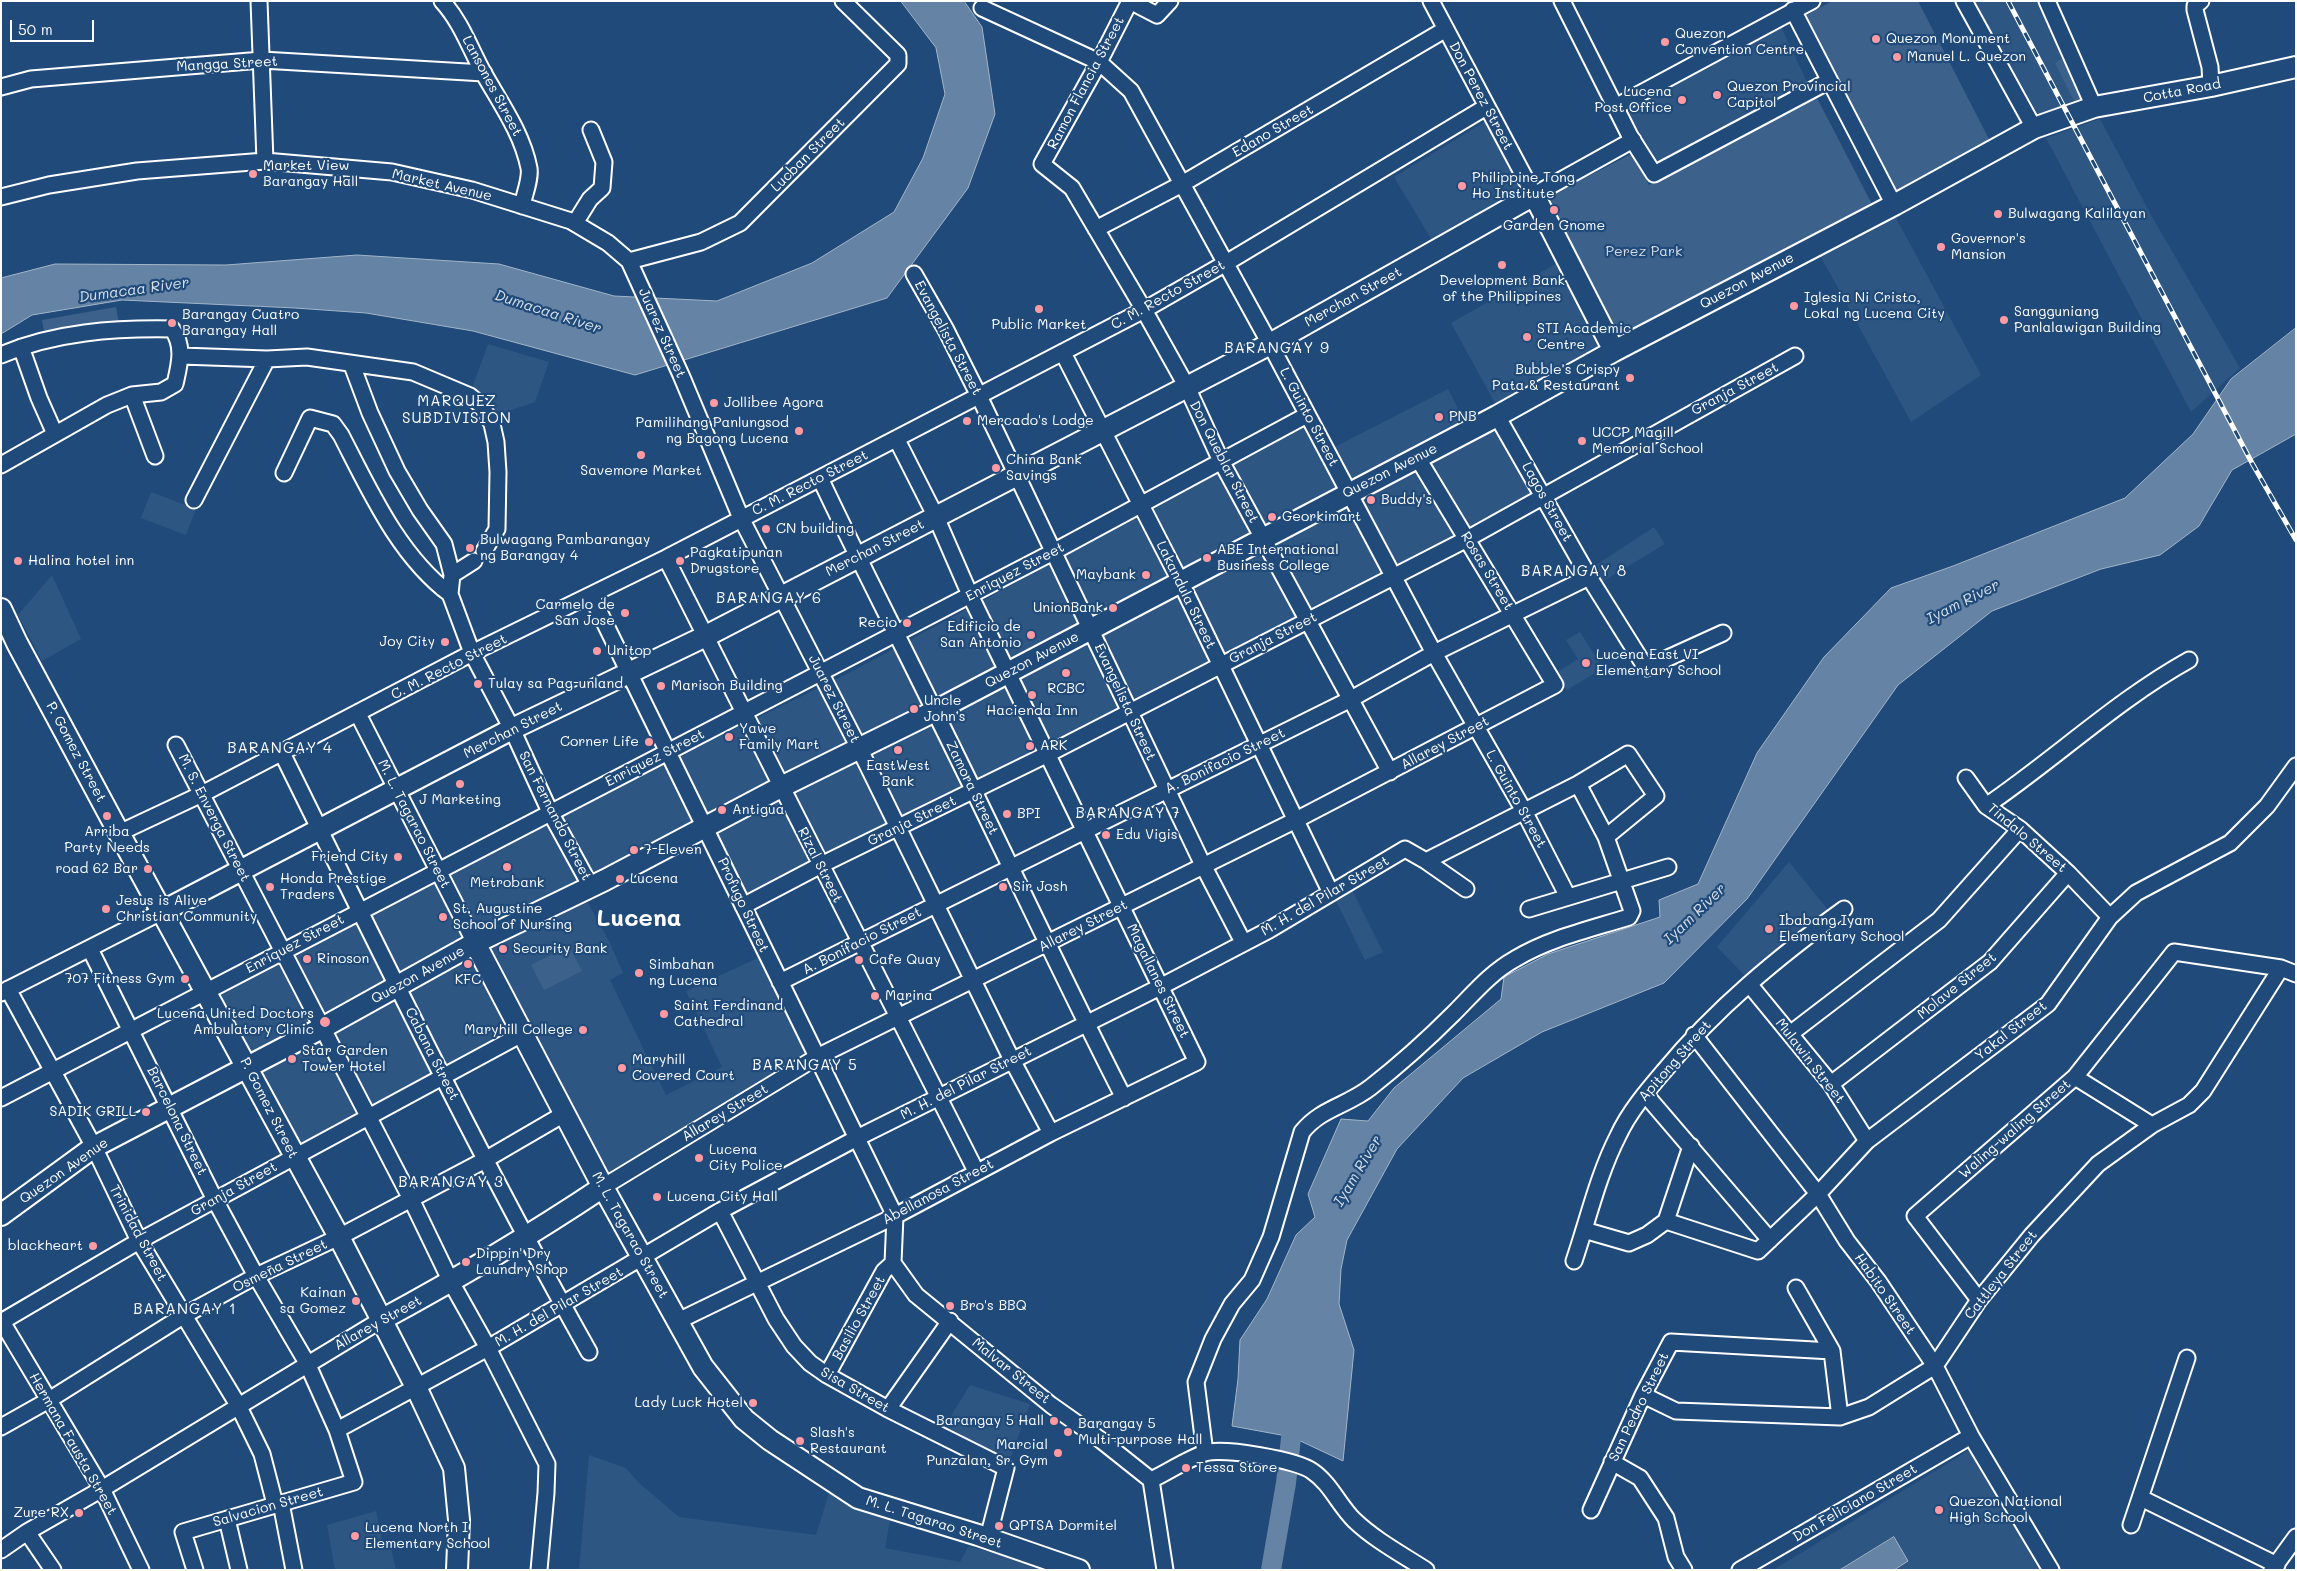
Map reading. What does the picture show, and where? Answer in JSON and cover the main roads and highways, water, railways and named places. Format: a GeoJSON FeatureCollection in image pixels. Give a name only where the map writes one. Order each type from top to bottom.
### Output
{"type":"FeatureCollection","features":[{"type":"Feature","properties":{"kind":"main road","name":"Cotta Road"},"geometry":{"type":"LineString","coordinates":[[2069,115],[2094,107],[2211,86],[2296,67]]}},
{"type":"Feature","properties":{"kind":"main road","name":"Quezon Avenue"},"geometry":{"type":"LineString","coordinates":[[1,1215],[94,1147],[322,1028],[476,943],[592,887],[780,787],[860,750],[1497,416],[1614,351],[1894,205],[2034,128],[2069,115]]}},
{"type":"Feature","properties":{"kind":"main road","name":"Merchan Street"},"geometry":{"type":"LineString","coordinates":[[163,911],[512,729],[706,636],[1270,344],[1534,194]]}},
{"type":"Feature","properties":{"kind":"main road","name":"Don Perez Street"},"geometry":{"type":"LineString","coordinates":[[1534,194],[1614,351]]}},
{"type":"Feature","properties":{"kind":"main road","name":"P. Gomez Street"},"geometry":{"type":"LineString","coordinates":[[1,609],[17,643],[119,833],[248,1066],[294,1157],[340,1237],[416,1387],[454,1468],[458,1520],[457,1570]]}},
{"type":"Feature","properties":{"kind":"main road","name":"M. L. Tagarao Street"},"geometry":{"type":"LineString","coordinates":[[476,943],[564,1114],[642,1258],[704,1367],[744,1419],[770,1440],[858,1498],[988,1538],[1079,1570]]}},
{"type":"Feature","properties":{"kind":"main road","name":"Allarey Street"},"geometry":{"type":"LineString","coordinates":[[381,1320],[526,1238],[603,1187]]}},
{"type":"Feature","properties":{"kind":"water","name":"Dumacaa River"},"geometry":{"type":"Polygon","coordinates":[[[901,1],[964,1],[982,27],[995,114],[968,188],[887,298],[635,375],[473,331],[366,313],[295,308],[122,300],[32,315],[1,334],[1,278],[55,264],[226,265],[357,255],[499,264],[614,296],[717,301],[812,263],[894,212],[923,158],[945,94],[936,48],[901,1]]]}},
{"type":"Feature","properties":{"kind":"water"},"geometry":{"type":"Polygon","coordinates":[[[2296,328],[2296,434],[2232,470],[2199,526],[2160,555],[2101,569],[1992,611],[1898,685],[1747,899],[1664,983],[1542,1032],[1463,1078],[1397,1149],[1347,1240],[1341,1269],[1339,1304],[1354,1350],[1343,1461],[1292,1437],[1232,1426],[1238,1379],[1240,1340],[1267,1299],[1296,1235],[1315,1217],[1308,1194],[1341,1119],[1368,1121],[1394,1088],[1501,999],[1504,977],[1548,954],[1660,917],[1659,900],[1698,884],[1757,753],[1824,657],[1891,588],[1953,566],[2125,498],[2193,434],[2231,379],[2296,328]]]}},
{"type":"Feature","properties":{"kind":"water"},"geometry":{"type":"Polygon","coordinates":[[[1894,1537],[1908,1561],[1894,1570],[1840,1570],[1894,1537]]]}},
{"type":"Feature","properties":{"kind":"waterway","name":"Iyam River"},"geometry":{"type":"LineString","coordinates":[[1271,1570],[1286,1483],[1294,1411]]}},
{"type":"Feature","properties":{"kind":"railway"},"geometry":{"type":"LineString","coordinates":[[2008,1],[2252,463],[2296,540]]}},
{"type":"Feature","properties":{"kind":"place","name":"Quezon Monument"},"geometry":{"type":"Point","coordinates":[1876,39]}},
{"type":"Feature","properties":{"kind":"place","name":"Quezon Convention Centre"},"geometry":{"type":"Point","coordinates":[1665,42]}},
{"type":"Feature","properties":{"kind":"place","name":"Manuel L. Quezon"},"geometry":{"type":"Point","coordinates":[1897,57]}},
{"type":"Feature","properties":{"kind":"place","name":"Quezon Provincial Capitol"},"geometry":{"type":"Point","coordinates":[1717,95]}},
{"type":"Feature","properties":{"kind":"place","name":"Lucena Post Office"},"geometry":{"type":"Point","coordinates":[1682,100]}},
{"type":"Feature","properties":{"kind":"place","name":"Market View Barangay Hall"},"geometry":{"type":"Point","coordinates":[253,174]}},
{"type":"Feature","properties":{"kind":"place","name":"Philippine Tong Ho Institute"},"geometry":{"type":"Point","coordinates":[1462,186]}},
{"type":"Feature","properties":{"kind":"place","name":"Garden Gnome"},"geometry":{"type":"Point","coordinates":[1554,210]}},
{"type":"Feature","properties":{"kind":"place","name":"Bulwagang Kalilayan"},"geometry":{"type":"Point","coordinates":[1998,214]}},
{"type":"Feature","properties":{"kind":"place","name":"Governor's Mansion"},"geometry":{"type":"Point","coordinates":[1941,247]}},
{"type":"Feature","properties":{"kind":"place","name":"Development Bank of the Philippines"},"geometry":{"type":"Point","coordinates":[1502,265]}},
{"type":"Feature","properties":{"kind":"place","name":"Iglesia Ni Cristo, Lokal ng Lucena City"},"geometry":{"type":"Point","coordinates":[1794,306]}},
{"type":"Feature","properties":{"kind":"place","name":"Public Market"},"geometry":{"type":"Point","coordinates":[1039,309]}},
{"type":"Feature","properties":{"kind":"place","name":"Sangguniang Panlalawigan Building"},"geometry":{"type":"Point","coordinates":[2004,320]}},
{"type":"Feature","properties":{"kind":"place","name":"Barangay Cuatro Barangay Hall"},"geometry":{"type":"Point","coordinates":[172,323]}},
{"type":"Feature","properties":{"kind":"place","name":"STI Academic Centre"},"geometry":{"type":"Point","coordinates":[1527,337]}},
{"type":"Feature","properties":{"kind":"place","name":"Bubble's Crispy Pata & Restaurant"},"geometry":{"type":"Point","coordinates":[1630,378]}},
{"type":"Feature","properties":{"kind":"place","name":"Jollibee Agora"},"geometry":{"type":"Point","coordinates":[714,403]}},
{"type":"Feature","properties":{"kind":"place","name":"PNB"},"geometry":{"type":"Point","coordinates":[1439,417]}},
{"type":"Feature","properties":{"kind":"place","name":"Mercado's Lodge"},"geometry":{"type":"Point","coordinates":[967,421]}},
{"type":"Feature","properties":{"kind":"place","name":"Pamilihang Panlungsod ng Bagong Lucena"},"geometry":{"type":"Point","coordinates":[799,431]}},
{"type":"Feature","properties":{"kind":"place","name":"UCCP Magill Memorial School"},"geometry":{"type":"Point","coordinates":[1582,441]}},
{"type":"Feature","properties":{"kind":"place","name":"Savemore Market"},"geometry":{"type":"Point","coordinates":[641,455]}},
{"type":"Feature","properties":{"kind":"place","name":"China Bank Savings"},"geometry":{"type":"Point","coordinates":[996,468]}},
{"type":"Feature","properties":{"kind":"place","name":"Buddy's"},"geometry":{"type":"Point","coordinates":[1371,500]}},
{"type":"Feature","properties":{"kind":"place","name":"Georkimart"},"geometry":{"type":"Point","coordinates":[1272,517]}},
{"type":"Feature","properties":{"kind":"place","name":"CN building"},"geometry":{"type":"Point","coordinates":[766,529]}},
{"type":"Feature","properties":{"kind":"place","name":"Bulwagang Pambarangay ng Barangay 4"},"geometry":{"type":"Point","coordinates":[470,548]}},
{"type":"Feature","properties":{"kind":"place","name":"ABE International Business College"},"geometry":{"type":"Point","coordinates":[1207,558]}},
{"type":"Feature","properties":{"kind":"place","name":"Halina hotel inn"},"geometry":{"type":"Point","coordinates":[18,561]}},
{"type":"Feature","properties":{"kind":"place","name":"Pagkatipunan Drugstore"},"geometry":{"type":"Point","coordinates":[680,561]}},
{"type":"Feature","properties":{"kind":"place","name":"Maybank"},"geometry":{"type":"Point","coordinates":[1146,575]}},
{"type":"Feature","properties":{"kind":"place","name":"UnionBank"},"geometry":{"type":"Point","coordinates":[1113,608]}},
{"type":"Feature","properties":{"kind":"place","name":"Carmelo de San Jose"},"geometry":{"type":"Point","coordinates":[625,613]}},
{"type":"Feature","properties":{"kind":"place","name":"Recio"},"geometry":{"type":"Point","coordinates":[907,623]}},
{"type":"Feature","properties":{"kind":"place","name":"Edificio de San Antonio"},"geometry":{"type":"Point","coordinates":[1031,635]}},
{"type":"Feature","properties":{"kind":"place","name":"Joy City"},"geometry":{"type":"Point","coordinates":[445,642]}},
{"type":"Feature","properties":{"kind":"place","name":"Unitop"},"geometry":{"type":"Point","coordinates":[597,651]}},
{"type":"Feature","properties":{"kind":"place","name":"Lucena East VI Elementary School"},"geometry":{"type":"Point","coordinates":[1586,663]}},
{"type":"Feature","properties":{"kind":"place","name":"RCBC"},"geometry":{"type":"Point","coordinates":[1066,673]}},
{"type":"Feature","properties":{"kind":"place","name":"Tulay sa Pag-unland"},"geometry":{"type":"Point","coordinates":[478,684]}},
{"type":"Feature","properties":{"kind":"place","name":"Marison Building"},"geometry":{"type":"Point","coordinates":[661,686]}},
{"type":"Feature","properties":{"kind":"place","name":"Hacienda Inn"},"geometry":{"type":"Point","coordinates":[1032,695]}},
{"type":"Feature","properties":{"kind":"place","name":"Uncle John's"},"geometry":{"type":"Point","coordinates":[914,709]}},
{"type":"Feature","properties":{"kind":"place","name":"Yawe Family Mart"},"geometry":{"type":"Point","coordinates":[729,737]}},
{"type":"Feature","properties":{"kind":"place","name":"Corner Life"},"geometry":{"type":"Point","coordinates":[649,742]}},
{"type":"Feature","properties":{"kind":"place","name":"ARK"},"geometry":{"type":"Point","coordinates":[1030,746]}},
{"type":"Feature","properties":{"kind":"place","name":"EastWest Bank"},"geometry":{"type":"Point","coordinates":[898,750]}},
{"type":"Feature","properties":{"kind":"place","name":"J Marketing"},"geometry":{"type":"Point","coordinates":[460,784]}},
{"type":"Feature","properties":{"kind":"place","name":"Antigua"},"geometry":{"type":"Point","coordinates":[722,810]}},
{"type":"Feature","properties":{"kind":"place","name":"BPI"},"geometry":{"type":"Point","coordinates":[1007,814]}},
{"type":"Feature","properties":{"kind":"place","name":"Arriba Party Needs"},"geometry":{"type":"Point","coordinates":[107,816]}},
{"type":"Feature","properties":{"kind":"place","name":"Edu Vigis"},"geometry":{"type":"Point","coordinates":[1106,835]}},
{"type":"Feature","properties":{"kind":"place","name":"7-Eleven"},"geometry":{"type":"Point","coordinates":[634,850]}},
{"type":"Feature","properties":{"kind":"place","name":"Friend City"},"geometry":{"type":"Point","coordinates":[398,857]}},
{"type":"Feature","properties":{"kind":"place","name":"Metrobank"},"geometry":{"type":"Point","coordinates":[507,867]}},
{"type":"Feature","properties":{"kind":"place","name":"road 62 Bar"},"geometry":{"type":"Point","coordinates":[148,869]}},
{"type":"Feature","properties":{"kind":"place","name":"Lucena"},"geometry":{"type":"Point","coordinates":[620,879]}},
{"type":"Feature","properties":{"kind":"place","name":"Honda Prestige Traders"},"geometry":{"type":"Point","coordinates":[270,887]}},
{"type":"Feature","properties":{"kind":"place","name":"Sir Josh"},"geometry":{"type":"Point","coordinates":[1003,887]}},
{"type":"Feature","properties":{"kind":"place","name":"Jesus is Alive Christian Community"},"geometry":{"type":"Point","coordinates":[106,909]}},
{"type":"Feature","properties":{"kind":"place","name":"St. Augustine School of Nursing"},"geometry":{"type":"Point","coordinates":[443,917]}},
{"type":"Feature","properties":{"kind":"place","name":"Ibabang Iyam Elementary School"},"geometry":{"type":"Point","coordinates":[1769,929]}},
{"type":"Feature","properties":{"kind":"place","name":"Security Bank"},"geometry":{"type":"Point","coordinates":[503,949]}},
{"type":"Feature","properties":{"kind":"place","name":"Rinoson"},"geometry":{"type":"Point","coordinates":[307,959]}},
{"type":"Feature","properties":{"kind":"place","name":"Cafe Quay"},"geometry":{"type":"Point","coordinates":[859,960]}},
{"type":"Feature","properties":{"kind":"place","name":"KFC"},"geometry":{"type":"Point","coordinates":[468,964]}},
{"type":"Feature","properties":{"kind":"place","name":"Simbahan ng Lucena"},"geometry":{"type":"Point","coordinates":[639,973]}},
{"type":"Feature","properties":{"kind":"place","name":"707 Fitness Gym"},"geometry":{"type":"Point","coordinates":[185,979]}},
{"type":"Feature","properties":{"kind":"place","name":"Marina"},"geometry":{"type":"Point","coordinates":[875,996]}},
{"type":"Feature","properties":{"kind":"place","name":"Saint Ferdinand Cathedral"},"geometry":{"type":"Point","coordinates":[664,1014]}},
{"type":"Feature","properties":{"kind":"place","name":"Lucena United Doctors Ambulatory Clinic"},"geometry":{"type":"Point","coordinates":[325,1022]}},
{"type":"Feature","properties":{"kind":"place","name":"Maryhill College"},"geometry":{"type":"Point","coordinates":[583,1030]}},
{"type":"Feature","properties":{"kind":"place","name":"Star Garden Tower Hotel"},"geometry":{"type":"Point","coordinates":[292,1059]}},
{"type":"Feature","properties":{"kind":"place","name":"Maryhill Covered Court"},"geometry":{"type":"Point","coordinates":[622,1068]}},
{"type":"Feature","properties":{"kind":"place","name":"SADIK GRILL"},"geometry":{"type":"Point","coordinates":[146,1112]}},
{"type":"Feature","properties":{"kind":"place","name":"Lucena City Police"},"geometry":{"type":"Point","coordinates":[699,1158]}},
{"type":"Feature","properties":{"kind":"place","name":"Lucena City Hall"},"geometry":{"type":"Point","coordinates":[657,1197]}},
{"type":"Feature","properties":{"kind":"place","name":"blackheart"},"geometry":{"type":"Point","coordinates":[93,1246]}},
{"type":"Feature","properties":{"kind":"place","name":"Dippin' Dry Laundry Shop"},"geometry":{"type":"Point","coordinates":[466,1262]}},
{"type":"Feature","properties":{"kind":"place","name":"Kainan sa Gomez"},"geometry":{"type":"Point","coordinates":[356,1301]}},
{"type":"Feature","properties":{"kind":"place","name":"Bro's BBQ"},"geometry":{"type":"Point","coordinates":[950,1306]}},
{"type":"Feature","properties":{"kind":"place","name":"Lady Luck Hotel"},"geometry":{"type":"Point","coordinates":[753,1403]}},
{"type":"Feature","properties":{"kind":"place","name":"Barangay 5 Hall"},"geometry":{"type":"Point","coordinates":[1054,1421]}},
{"type":"Feature","properties":{"kind":"place","name":"Barangay 5 Multi-purpose Hall"},"geometry":{"type":"Point","coordinates":[1068,1432]}},
{"type":"Feature","properties":{"kind":"place","name":"Slash's Restaurant"},"geometry":{"type":"Point","coordinates":[800,1441]}},
{"type":"Feature","properties":{"kind":"place","name":"Marcial Punzalan, Sr. Gym"},"geometry":{"type":"Point","coordinates":[1058,1453]}},
{"type":"Feature","properties":{"kind":"place","name":"Tessa Store"},"geometry":{"type":"Point","coordinates":[1186,1468]}},
{"type":"Feature","properties":{"kind":"place","name":"Quezon National High School"},"geometry":{"type":"Point","coordinates":[1939,1510]}},
{"type":"Feature","properties":{"kind":"place","name":"Zure RX"},"geometry":{"type":"Point","coordinates":[79,1513]}},
{"type":"Feature","properties":{"kind":"place","name":"QPTSA Dormitel"},"geometry":{"type":"Point","coordinates":[999,1526]}},
{"type":"Feature","properties":{"kind":"place","name":"Lucena North I Elementary School"},"geometry":{"type":"Point","coordinates":[355,1536]}},
{"type":"Feature","properties":{"kind":"district","name":"BARANGAY 9"},"geometry":{"type":"Point","coordinates":[1277,348]}},
{"type":"Feature","properties":{"kind":"district","name":"MARQUEZ SUBDIVISION"},"geometry":{"type":"Point","coordinates":[457,410]}},
{"type":"Feature","properties":{"kind":"district","name":"BARANGAY 8"},"geometry":{"type":"Point","coordinates":[1574,571]}},
{"type":"Feature","properties":{"kind":"district","name":"BARANGAY 6"},"geometry":{"type":"Point","coordinates":[769,598]}},
{"type":"Feature","properties":{"kind":"district","name":"BARANGAY 4"},"geometry":{"type":"Point","coordinates":[280,748]}},
{"type":"Feature","properties":{"kind":"district","name":"BARANGAY 7"},"geometry":{"type":"Point","coordinates":[1128,813]}},
{"type":"Feature","properties":{"kind":"district","name":"Lucena"},"geometry":{"type":"Point","coordinates":[639,919]}},
{"type":"Feature","properties":{"kind":"district","name":"BARANGAY 5"},"geometry":{"type":"Point","coordinates":[805,1065]}},
{"type":"Feature","properties":{"kind":"district","name":"BARANGAY 3"},"geometry":{"type":"Point","coordinates":[451,1182]}},
{"type":"Feature","properties":{"kind":"district","name":"BARANGAY 1"},"geometry":{"type":"Point","coordinates":[185,1309]}},
{"type":"Feature","properties":{"kind":"park label","name":"Perez Park"},"geometry":{"type":"Point","coordinates":[1644,252]}}]}
